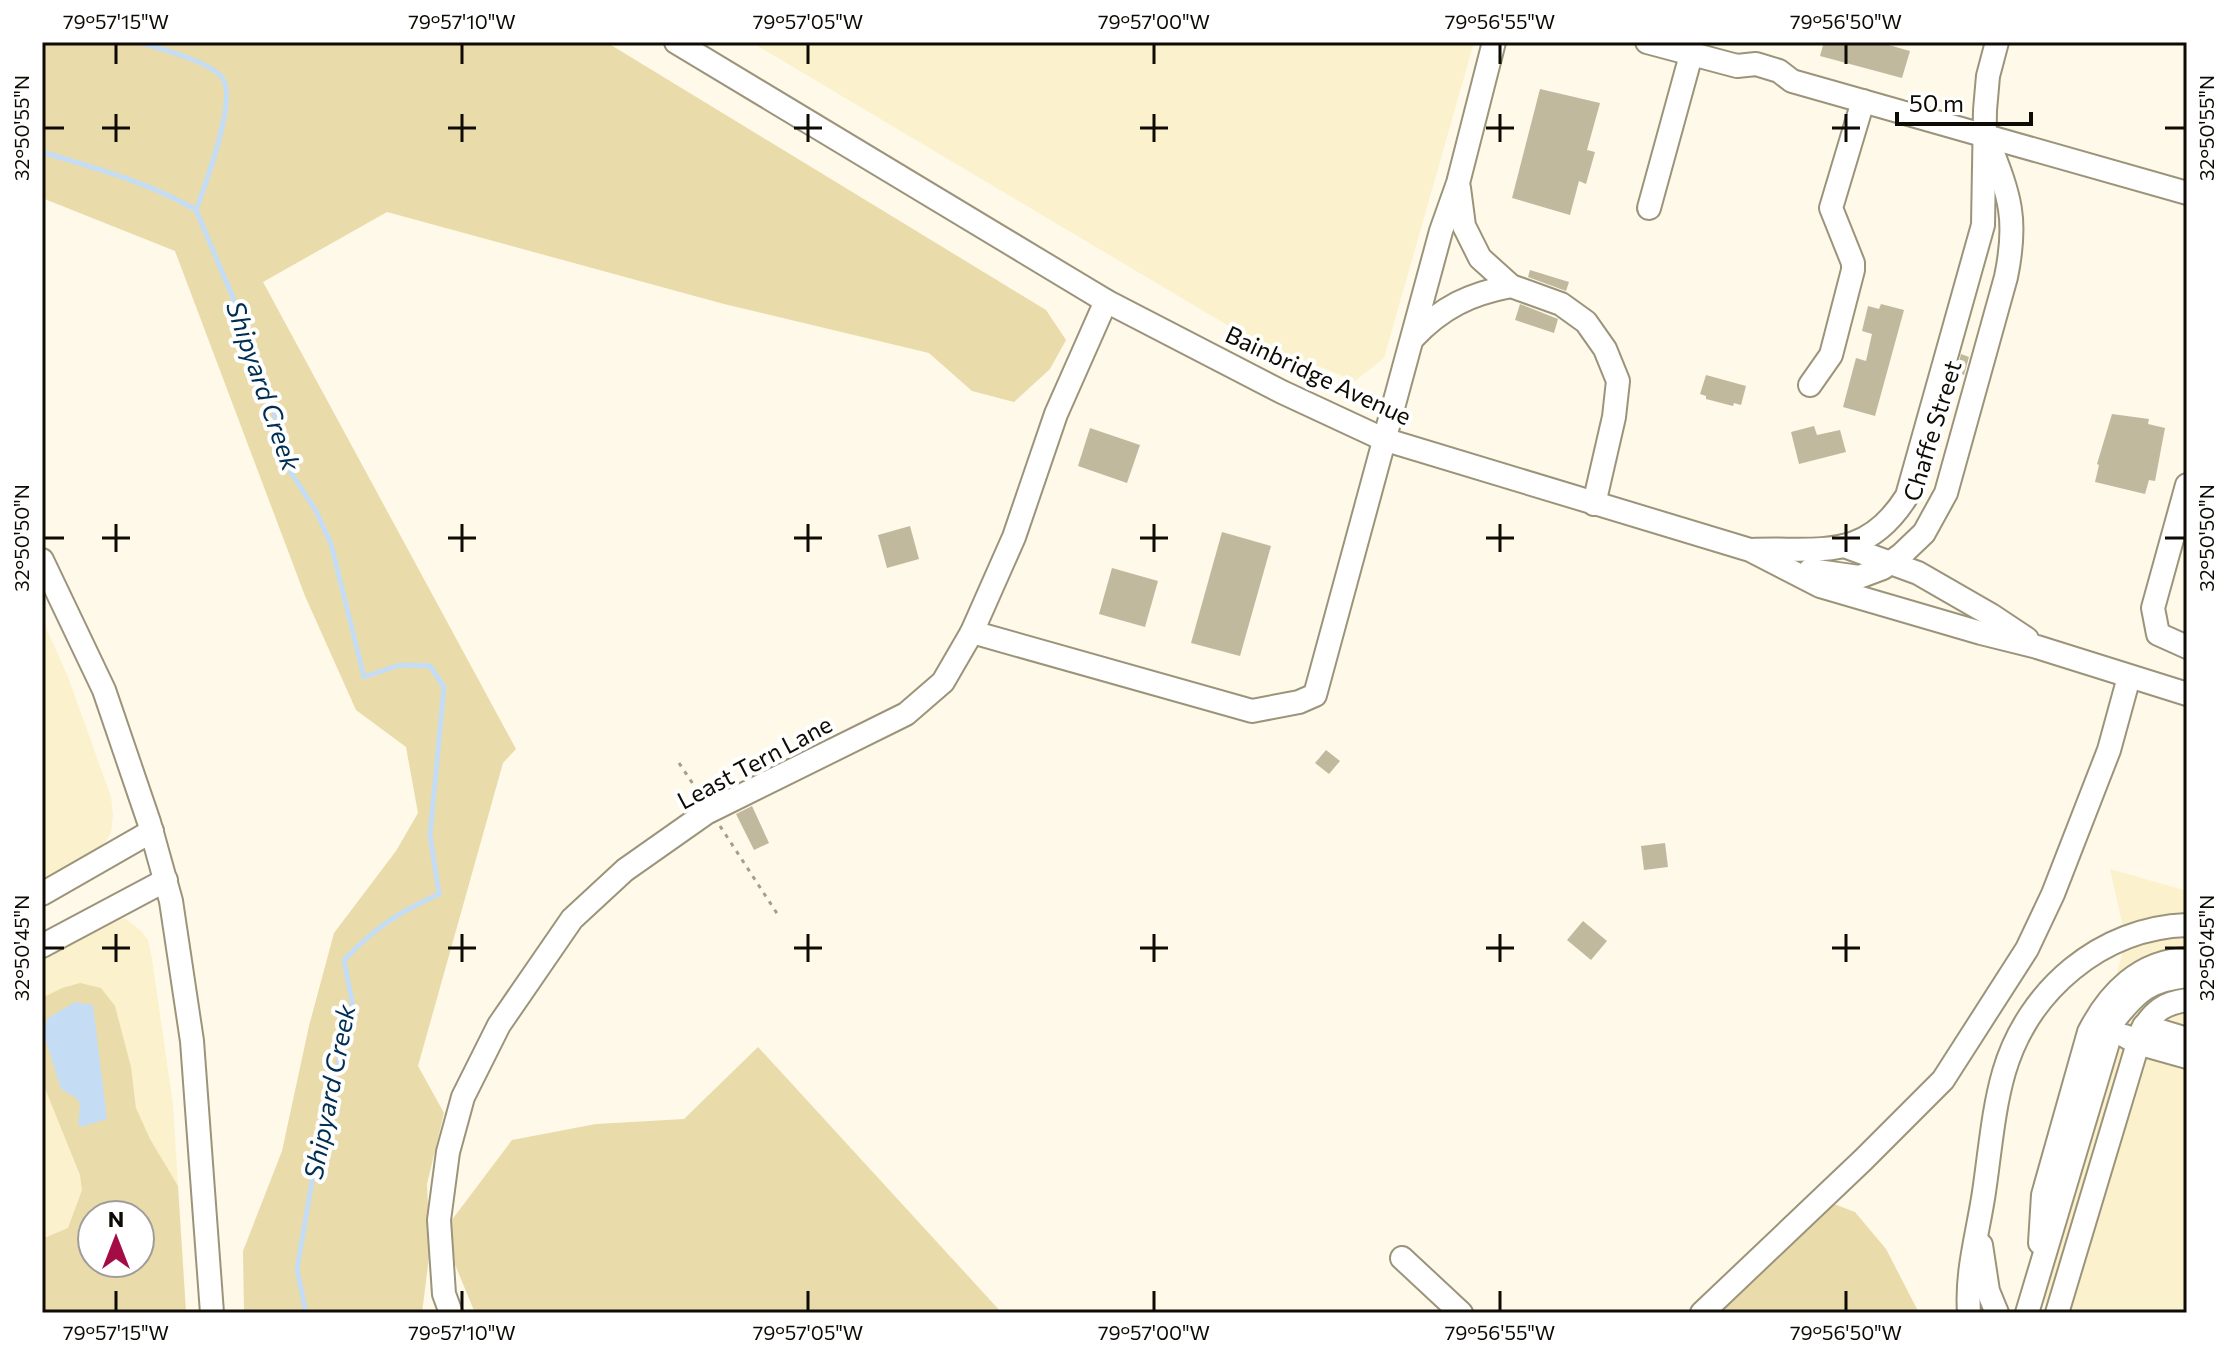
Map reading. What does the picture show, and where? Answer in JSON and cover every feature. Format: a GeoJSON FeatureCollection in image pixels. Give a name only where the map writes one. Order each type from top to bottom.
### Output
{"type":"FeatureCollection","features":[{"type":"Feature","properties":{"kind":"street","name":"Bainbridge Avenue"},"geometry":{"type":"LineString","coordinates":[[676,42],[1106,301],[1282,392],[1383,439],[1750,550],[1820,586],[2037,647],[2187,694]]}},
{"type":"Feature","properties":{"kind":"street"},"geometry":{"type":"LineString","coordinates":[[972,632],[1252,711],[1299,702],[1315,695],[1441,231],[1458,183],[1494,42]]}},
{"type":"Feature","properties":{"kind":"street"},"geometry":{"type":"LineString","coordinates":[[1647,42],[1707,52],[1737,66],[1756,64],[1779,71],[1792,81],[2187,193]]}},
{"type":"Feature","properties":{"kind":"street","name":"Chaffe Street"},"geometry":{"type":"LineString","coordinates":[[1750,550],[1832,549],[1861,542],[1893,519],[1907,496],[1983,225],[1988,76],[1997,42]]}},
{"type":"Feature","properties":{"kind":"street"},"geometry":{"type":"LineString","coordinates":[[1649,208],[1707,52]]}},
{"type":"Feature","properties":{"kind":"street"},"geometry":{"type":"LineString","coordinates":[[1810,385],[1831,355],[1853,270],[1831,208],[1863,101]]}},
{"type":"Feature","properties":{"kind":"street","name":"Chaffe Street"},"geometry":{"type":"LineString","coordinates":[[1750,550],[1802,568],[1859,577],[1890,563],[1924,533],[1946,493],[2013,244],[2008,192],[1986,135]]}},
{"type":"Feature","properties":{"kind":"street"},"geometry":{"type":"LineString","coordinates":[[1458,183],[1464,226],[1480,258],[1511,286],[1561,304],[1586,322],[1605,349],[1618,381],[1614,417],[1594,504]]}},
{"type":"Feature","properties":{"kind":"street"},"geometry":{"type":"LineString","coordinates":[[1412,339],[1432,319],[1466,298],[1511,286]]}},
{"type":"Feature","properties":{"kind":"street","name":"Least Tern Lane"},"geometry":{"type":"LineString","coordinates":[[451,1313],[444,1294],[439,1220],[448,1152],[463,1097],[499,1025],[572,919],[625,870],[711,811],[906,714],[943,682],[972,632],[1014,537],[1056,414],[1106,301]]}},
{"type":"Feature","properties":{"kind":"street"},"geometry":{"type":"LineString","coordinates":[[2187,485],[2153,608],[2158,634],[2187,647]]}},
{"type":"Feature","properties":{"kind":"street","name":"Bainbridge Avenue"},"geometry":{"type":"LineString","coordinates":[[1844,546],[1918,573],[1991,615],[2037,647]]}},
{"type":"Feature","properties":{"kind":"street"},"geometry":{"type":"LineString","coordinates":[[42,560],[104,690],[166,880],[181,955],[197,1104],[212,1313]]}},
{"type":"Feature","properties":{"kind":"street"},"geometry":{"type":"LineString","coordinates":[[1702,1313],[1943,1080],[2027,949],[2053,894],[2109,750],[2129,677]]}},
{"type":"Feature","properties":{"kind":"street"},"geometry":{"type":"LineString","coordinates":[[42,894],[152,831]]}},
{"type":"Feature","properties":{"kind":"street"},"geometry":{"type":"LineString","coordinates":[[42,946],[166,880]]}},
{"type":"Feature","properties":{"kind":"street"},"geometry":{"type":"LineString","coordinates":[[1969,1313],[1968,1277],[2003,1073],[2023,1026],[2044,996],[2085,957],[2113,942],[2146,931],[2187,925]]}},
{"type":"Feature","properties":{"kind":"street"},"geometry":{"type":"LineString","coordinates":[[2042,1263],[2039,1239],[2043,1195],[2089,1032],[2098,1014],[2139,972],[2164,962],[2187,959]]}},
{"type":"Feature","properties":{"kind":"street"},"geometry":{"type":"LineString","coordinates":[[2057,1313],[2139,1024],[2145,987],[2163,978],[2187,976]]}},
{"type":"Feature","properties":{"kind":"street"},"geometry":{"type":"LineString","coordinates":[[2042,1313],[2139,1024],[2137,1012],[2163,992],[2187,987]]}},
{"type":"Feature","properties":{"kind":"street"},"geometry":{"type":"LineString","coordinates":[[2115,994],[2139,1024],[2187,1057]]}},
{"type":"Feature","properties":{"kind":"street"},"geometry":{"type":"LineString","coordinates":[[2027,1313],[2042,1263],[2139,1024],[2187,1000]]}},
{"type":"Feature","properties":{"kind":"street"},"geometry":{"type":"LineString","coordinates":[[2139,1024],[2187,1015]]}},
{"type":"Feature","properties":{"kind":"street"},"geometry":{"type":"LineString","coordinates":[[2139,1024],[2187,1027]]}},
{"type":"Feature","properties":{"kind":"street"},"geometry":{"type":"LineString","coordinates":[[2139,1024],[2187,1039]]}},
{"type":"Feature","properties":{"kind":"street"},"geometry":{"type":"LineString","coordinates":[[1981,1212],[1984,1272],[1997,1313]]}},
{"type":"Feature","properties":{"kind":"street"},"geometry":{"type":"LineString","coordinates":[[1402,1258],[1461,1313]]}},
{"type":"Feature","properties":{"kind":"path"},"geometry":{"type":"LineString","coordinates":[[679,763],[780,918]]}},
{"type":"Feature","properties":{"kind":"shaded area"},"geometry":{"type":"Polygon","coordinates":[[[42,42],[606,42],[1046,310],[1066,340],[1050,369],[1014,402],[972,391],[929,353],[724,304],[387,212],[263,282],[516,749],[503,763],[418,1066],[444,1113],[427,1184],[430,1249],[422,1313],[244,1313],[243,1251],[282,1151],[309,1026],[334,933],[396,851],[418,813],[406,747],[356,710],[305,596],[175,251],[42,198],[42,42]]]}},
{"type":"Feature","properties":{"kind":"shaded area"},"geometry":{"type":"Polygon","coordinates":[[[751,42],[1474,42],[1384,358],[1355,381],[1249,338],[751,42]]]}},
{"type":"Feature","properties":{"kind":"shaded area"},"geometry":{"type":"Polygon","coordinates":[[[42,619],[68,677],[111,797],[113,815],[111,833],[100,849],[42,881],[42,619]]]}},
{"type":"Feature","properties":{"kind":"shaded area"},"geometry":{"type":"Polygon","coordinates":[[[2110,869],[2187,891],[2187,1313],[2048,1313],[2037,1272],[2126,940],[2110,869]]]}},
{"type":"Feature","properties":{"kind":"shaded area"},"geometry":{"type":"Polygon","coordinates":[[[111,918],[126,919],[148,940],[152,959],[173,1105],[186,1313],[42,1313],[42,953],[111,918]]]}},
{"type":"Feature","properties":{"kind":"shaded area"},"geometry":{"type":"Polygon","coordinates":[[[80,983],[101,988],[115,1006],[131,1067],[136,1108],[178,1186],[186,1313],[42,1313],[42,1239],[68,1228],[76,1206],[76,1279],[156,1279],[156,1199],[79,1199],[82,1190],[80,1175],[42,1081],[42,998],[80,983]]]}},
{"type":"Feature","properties":{"kind":"shaded area"},"geometry":{"type":"Polygon","coordinates":[[[758,1047],[1002,1313],[475,1313],[442,1233],[512,1140],[596,1124],[684,1119],[758,1047]]]}},
{"type":"Feature","properties":{"kind":"shaded area"},"geometry":{"type":"Polygon","coordinates":[[[1834,1204],[1855,1212],[1886,1249],[1919,1313],[1719,1313],[1834,1204]]]}},
{"type":"Feature","properties":{"kind":"water"},"geometry":{"type":"Polygon","coordinates":[[[75,1002],[93,1005],[107,1119],[81,1127],[78,1124],[78,1099],[61,1089],[43,1032],[48,1018],[75,1002]]]}},
{"type":"Feature","properties":{"kind":"building"},"geometry":{"type":"Polygon","coordinates":[[[1824,42],[1878,42],[1910,51],[1902,78],[1820,56],[1824,42]]]}},
{"type":"Feature","properties":{"kind":"building"},"geometry":{"type":"Polygon","coordinates":[[[1540,89],[1600,103],[1587,150],[1595,152],[1586,184],[1579,181],[1570,215],[1512,198],[1540,89]]]}},
{"type":"Feature","properties":{"kind":"building"},"geometry":{"type":"Polygon","coordinates":[[[1530,270],[1569,282],[1566,291],[1528,277],[1530,270]]]}},
{"type":"Feature","properties":{"kind":"building"},"geometry":{"type":"Polygon","coordinates":[[[1520,304],[1558,319],[1554,333],[1515,320],[1520,304]]]}},
{"type":"Feature","properties":{"kind":"building"},"geometry":{"type":"Polygon","coordinates":[[[1881,304],[1904,310],[1875,416],[1843,407],[1856,358],[1866,361],[1872,334],[1862,331],[1868,306],[1879,309],[1881,304]]]}},
{"type":"Feature","properties":{"kind":"building"},"geometry":{"type":"Polygon","coordinates":[[[1961,354],[1969,357],[1964,375],[1956,373],[1961,354]]]}},
{"type":"Feature","properties":{"kind":"building"},"geometry":{"type":"Polygon","coordinates":[[[1706,375],[1746,386],[1741,405],[1706,399],[1700,394],[1706,375]]]}},
{"type":"Feature","properties":{"kind":"building"},"geometry":{"type":"Polygon","coordinates":[[[2112,414],[2149,419],[2148,424],[2165,428],[2155,481],[2149,480],[2145,494],[2095,482],[2097,464],[2112,414]]]}},
{"type":"Feature","properties":{"kind":"building"},"geometry":{"type":"Polygon","coordinates":[[[1814,426],[1817,435],[1840,430],[1846,452],[1799,464],[1791,432],[1814,426]]]}},
{"type":"Feature","properties":{"kind":"building"},"geometry":{"type":"Polygon","coordinates":[[[1090,428],[1140,445],[1127,483],[1078,466],[1090,428]]]}},
{"type":"Feature","properties":{"kind":"building"},"geometry":{"type":"Polygon","coordinates":[[[910,526],[919,559],[887,568],[878,535],[910,526]]]}},
{"type":"Feature","properties":{"kind":"building"},"geometry":{"type":"Polygon","coordinates":[[[1222,532],[1271,546],[1240,656],[1191,643],[1222,532]]]}},
{"type":"Feature","properties":{"kind":"building"},"geometry":{"type":"Polygon","coordinates":[[[1112,568],[1158,581],[1145,627],[1099,614],[1112,568]]]}},
{"type":"Feature","properties":{"kind":"building"},"geometry":{"type":"Polygon","coordinates":[[[1326,750],[1340,761],[1329,774],[1315,763],[1326,750]]]}},
{"type":"Feature","properties":{"kind":"building"},"geometry":{"type":"Polygon","coordinates":[[[752,806],[769,843],[754,850],[736,814],[752,806]]]}},
{"type":"Feature","properties":{"kind":"building"},"geometry":{"type":"Polygon","coordinates":[[[1665,843],[1668,867],[1644,870],[1641,846],[1665,843]]]}},
{"type":"Feature","properties":{"kind":"building"},"geometry":{"type":"Polygon","coordinates":[[[1583,921],[1607,941],[1591,960],[1567,940],[1583,921]]]}},
{"type":"Feature","properties":{"kind":"waterway","name":"Shipyard Creek"},"geometry":{"type":"LineString","coordinates":[[138,42],[197,61],[223,79],[226,90],[223,124],[196,210],[244,324],[274,411],[288,468],[316,511],[331,544],[364,677],[400,665],[430,666],[444,687],[430,835],[439,894],[388,922],[344,960],[353,1007],[321,1129],[297,1269],[306,1313]]}},
{"type":"Feature","properties":{"kind":"waterway"},"geometry":{"type":"LineString","coordinates":[[42,152],[140,184],[196,210]]}}]}
